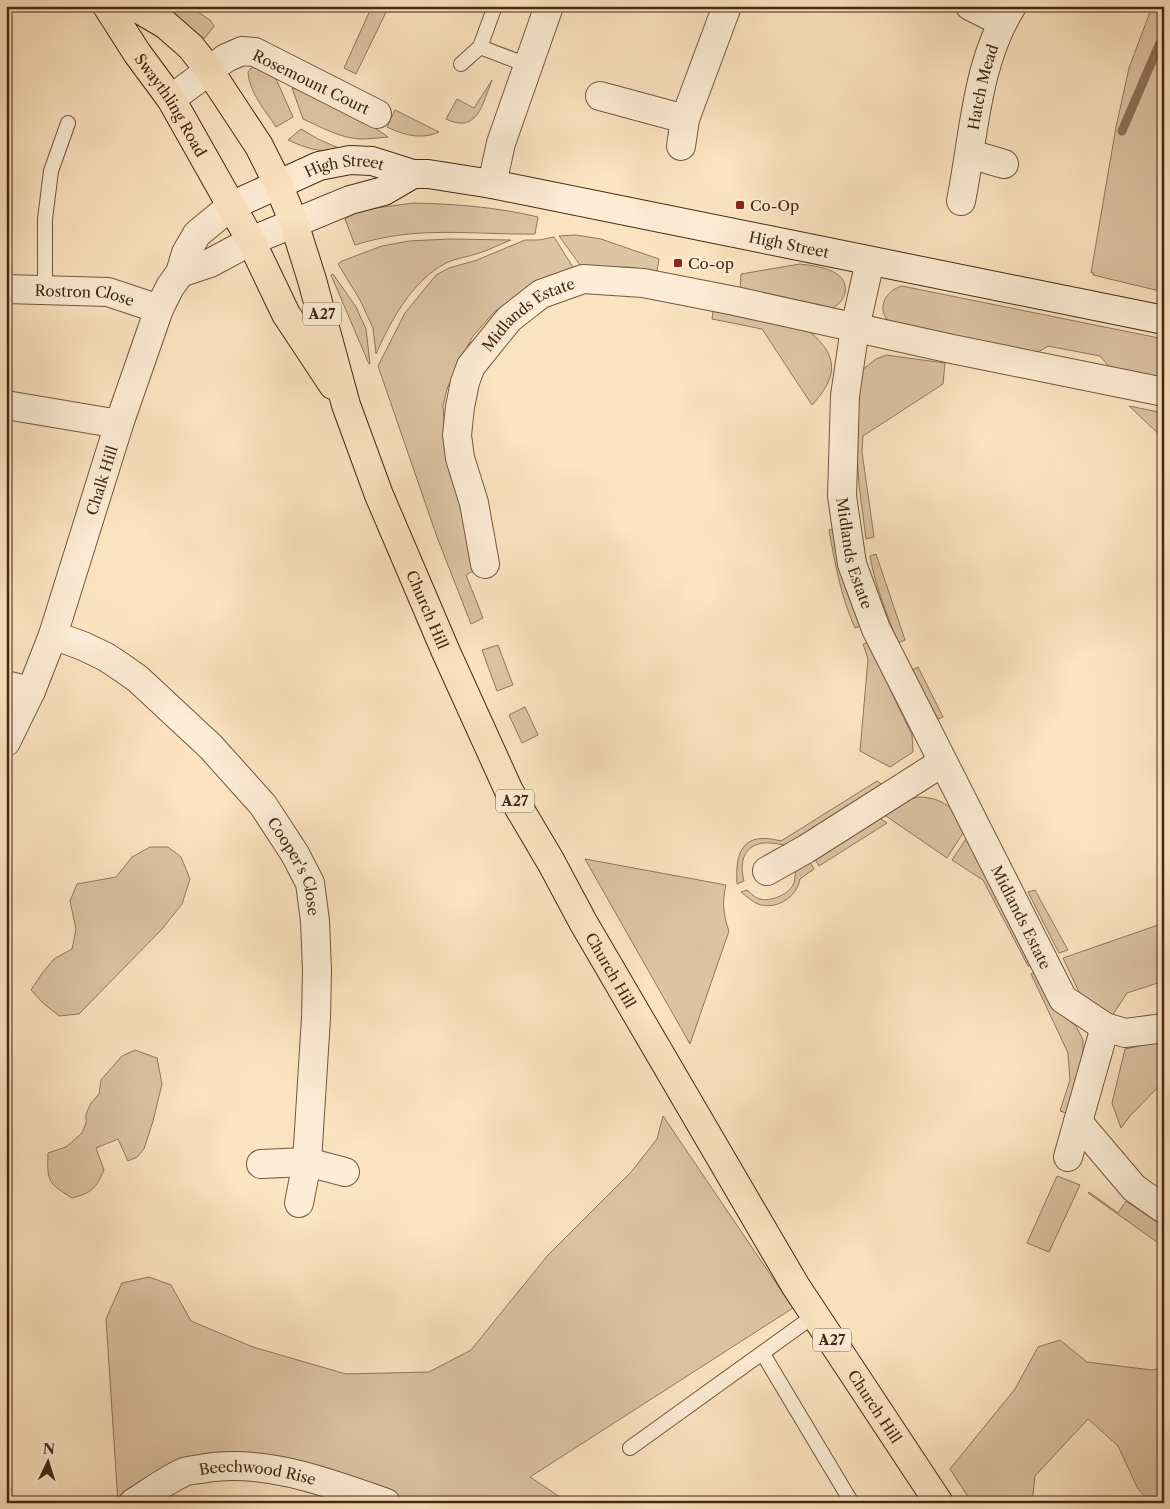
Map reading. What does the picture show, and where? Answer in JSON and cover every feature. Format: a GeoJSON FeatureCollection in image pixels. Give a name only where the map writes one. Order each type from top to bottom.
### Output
{"type":"FeatureCollection","features":[{"type":"Feature","properties":{"kind":"main road","name":"Swaythling Road"},"geometry":{"type":"LineString","coordinates":[[107,6],[137,53],[171,99],[231,206]]}},
{"type":"Feature","properties":{"kind":"main road","name":"A27"},"geometry":{"type":"LineString","coordinates":[[134,6],[166,25],[191,47],[209,70],[259,146],[278,184],[294,223]]}},
{"type":"Feature","properties":{"kind":"main road","name":"A27"},"geometry":{"type":"LineString","coordinates":[[231,206],[251,242]]}},
{"type":"Feature","properties":{"kind":"main road","name":"Church Hill"},"geometry":{"type":"LineString","coordinates":[[294,223],[318,300],[346,405],[379,495],[446,652],[509,791],[724,1165],[815,1315],[939,1503]]}},
{"type":"Feature","properties":{"kind":"main road","name":"Church Hill"},"geometry":{"type":"LineString","coordinates":[[251,242],[286,314],[346,405]]}},
{"type":"Feature","properties":{"kind":"street"},"geometry":{"type":"LineString","coordinates":[[492,184],[501,143],[550,6]]}},
{"type":"Feature","properties":{"kind":"street"},"geometry":{"type":"LineString","coordinates":[[681,146],[685,119],[727,6]]}},
{"type":"Feature","properties":{"kind":"street","name":"Hatch Mead"},"geometry":{"type":"LineString","coordinates":[[961,201],[984,69],[1007,14],[970,6]]}},
{"type":"Feature","properties":{"kind":"street","name":"Rosemount Court"},"geometry":{"type":"LineString","coordinates":[[171,99],[226,58],[242,51],[255,52],[376,114]]}},
{"type":"Feature","properties":{"kind":"street"},"geometry":{"type":"LineString","coordinates":[[600,96],[685,119]]}},
{"type":"Feature","properties":{"kind":"street"},"geometry":{"type":"LineString","coordinates":[[970,154],[1004,164]]}},
{"type":"Feature","properties":{"kind":"street","name":"High Street"},"geometry":{"type":"LineString","coordinates":[[231,206],[318,166],[350,160],[372,161],[413,174],[428,174],[492,184],[1164,320]]}},
{"type":"Feature","properties":{"kind":"street","name":"High Street"},"geometry":{"type":"LineString","coordinates":[[251,242],[350,200],[384,191],[413,174]]}},
{"type":"Feature","properties":{"kind":"street","name":"Chalk Hill"},"geometry":{"type":"LineString","coordinates":[[6,742],[19,688],[52,635],[118,424],[159,309],[170,287],[180,273],[186,253],[197,234],[231,206]]}},
{"type":"Feature","properties":{"kind":"street"},"geometry":{"type":"LineString","coordinates":[[180,273],[210,263],[251,242]]}},
{"type":"Feature","properties":{"kind":"street","name":"Midlands Estate"},"geometry":{"type":"LineString","coordinates":[[870,260],[855,328],[845,396],[842,496],[852,564],[876,629],[1063,999],[1105,1027],[1125,1033],[1164,1028]]}},
{"type":"Feature","properties":{"kind":"street","name":"Midlands Estate"},"geometry":{"type":"LineString","coordinates":[[485,564],[474,503],[460,458],[457,435],[465,382],[471,366],[509,319],[541,294],[583,279],[643,283],[1164,392]]}},
{"type":"Feature","properties":{"kind":"street","name":"Rostron Close"},"geometry":{"type":"LineString","coordinates":[[6,289],[108,292],[159,309]]}},
{"type":"Feature","properties":{"kind":"street"},"geometry":{"type":"LineString","coordinates":[[6,405],[118,424]]}},
{"type":"Feature","properties":{"kind":"street","name":"Cooper's Close"},"geometry":{"type":"LineString","coordinates":[[52,635],[83,646],[106,657],[124,669],[138,679],[211,747],[263,805],[295,854],[310,883],[315,916],[317,970],[315,1054],[307,1162],[299,1203]]}},
{"type":"Feature","properties":{"kind":"street"},"geometry":{"type":"LineString","coordinates":[[767,871],[806,849],[943,762]]}},
{"type":"Feature","properties":{"kind":"street"},"geometry":{"type":"LineString","coordinates":[[1068,1157],[1105,1027]]}},
{"type":"Feature","properties":{"kind":"street"},"geometry":{"type":"LineString","coordinates":[[1078,1122],[1134,1188],[1164,1209]]}},
{"type":"Feature","properties":{"kind":"street"},"geometry":{"type":"LineString","coordinates":[[261,1164],[307,1162],[345,1172]]}},
{"type":"Feature","properties":{"kind":"street","name":"Beechwood Rise"},"geometry":{"type":"LineString","coordinates":[[133,1503],[183,1472],[221,1465],[258,1467],[306,1478],[354,1491],[386,1503]]}},
{"type":"Feature","properties":{"kind":"lane"},"geometry":{"type":"LineString","coordinates":[[461,64],[480,47],[495,6]]}},
{"type":"Feature","properties":{"kind":"lane"},"geometry":{"type":"LineString","coordinates":[[480,47],[530,66]]}},
{"type":"Feature","properties":{"kind":"lane"},"geometry":{"type":"LineString","coordinates":[[45,291],[45,219],[50,171],[68,123]]}},
{"type":"Feature","properties":{"kind":"lane"},"geometry":{"type":"LineString","coordinates":[[630,1448],[815,1315]]}},
{"type":"Feature","properties":{"kind":"lane"},"geometry":{"type":"LineString","coordinates":[[763,1354],[852,1503]]}},
{"type":"Feature","properties":{"kind":"shaded area"},"geometry":{"type":"Polygon","coordinates":[[[165,6],[189,6],[210,20],[214,26],[205,38],[201,38],[165,6]]]}},
{"type":"Feature","properties":{"kind":"shaded area"},"geometry":{"type":"Polygon","coordinates":[[[372,6],[389,6],[356,74],[344,68],[372,6]]]}},
{"type":"Feature","properties":{"kind":"shaded area"},"geometry":{"type":"Polygon","coordinates":[[[1153,6],[1164,6],[1164,292],[1091,273],[1116,127],[1129,68],[1153,6]]]}},
{"type":"Feature","properties":{"kind":"shaded area"},"geometry":{"type":"Polygon","coordinates":[[[259,67],[276,79],[293,117],[276,127],[251,87],[248,72],[251,68],[259,67]]]}},
{"type":"Feature","properties":{"kind":"shaded area"},"geometry":{"type":"Polygon","coordinates":[[[492,80],[478,114],[465,123],[457,123],[446,119],[457,99],[474,108],[492,80]]]}},
{"type":"Feature","properties":{"kind":"shaded area"},"geometry":{"type":"Polygon","coordinates":[[[292,88],[342,109],[388,137],[363,139],[345,137],[303,119],[292,88]]]}},
{"type":"Feature","properties":{"kind":"shaded area"},"geometry":{"type":"Polygon","coordinates":[[[395,110],[439,132],[426,136],[413,136],[387,127],[395,110]]]}},
{"type":"Feature","properties":{"kind":"shaded area"},"geometry":{"type":"Polygon","coordinates":[[[301,129],[341,149],[327,151],[314,149],[288,140],[301,129]]]}},
{"type":"Feature","properties":{"kind":"shaded area"},"geometry":{"type":"Polygon","coordinates":[[[413,203],[476,207],[538,217],[535,234],[423,233],[400,235],[355,245],[345,219],[362,210],[413,203]]]}},
{"type":"Feature","properties":{"kind":"shaded area"},"geometry":{"type":"Polygon","coordinates":[[[576,235],[601,239],[659,259],[657,271],[627,267],[583,269],[559,236],[576,235]]]}},
{"type":"Feature","properties":{"kind":"shaded area"},"geometry":{"type":"Polygon","coordinates":[[[554,237],[576,272],[525,291],[495,311],[473,336],[447,389],[443,406],[445,432],[479,568],[466,575],[483,618],[471,624],[437,537],[378,366],[405,313],[436,275],[449,268],[477,260],[525,240],[554,237]]]}},
{"type":"Feature","properties":{"kind":"shaded area"},"geometry":{"type":"Polygon","coordinates":[[[450,239],[511,240],[483,252],[450,261],[423,280],[396,315],[376,354],[373,328],[360,300],[338,264],[382,246],[409,241],[450,239]]]}},
{"type":"Feature","properties":{"kind":"shaded area"},"geometry":{"type":"Polygon","coordinates":[[[800,264],[830,270],[842,279],[845,285],[845,293],[838,304],[826,311],[740,293],[741,274],[800,264]]]}},
{"type":"Feature","properties":{"kind":"shaded area"},"geometry":{"type":"Polygon","coordinates":[[[333,274],[356,307],[366,329],[370,364],[331,275],[333,274]]]}},
{"type":"Feature","properties":{"kind":"shaded area"},"geometry":{"type":"Polygon","coordinates":[[[902,286],[1164,339],[1164,382],[1111,369],[1100,356],[1048,346],[1035,354],[896,327],[886,318],[883,308],[889,294],[902,286]]]}},
{"type":"Feature","properties":{"kind":"shaded area"},"geometry":{"type":"Polygon","coordinates":[[[713,311],[810,332],[820,341],[830,359],[832,368],[826,386],[812,405],[762,329],[712,319],[713,311]]]}},
{"type":"Feature","properties":{"kind":"shaded area"},"geometry":{"type":"Polygon","coordinates":[[[886,355],[945,363],[943,384],[863,436],[862,452],[874,537],[866,539],[859,485],[856,415],[862,370],[876,359],[886,355]]]}},
{"type":"Feature","properties":{"kind":"shaded area"},"geometry":{"type":"Polygon","coordinates":[[[1129,406],[1164,413],[1164,439],[1129,406]]]}},
{"type":"Feature","properties":{"kind":"shaded area"},"geometry":{"type":"Polygon","coordinates":[[[836,528],[861,626],[855,628],[842,592],[829,530],[836,528]]]}},
{"type":"Feature","properties":{"kind":"shaded area"},"geometry":{"type":"Polygon","coordinates":[[[876,554],[905,640],[898,643],[872,567],[870,556],[876,554]]]}},
{"type":"Feature","properties":{"kind":"shaded area"},"geometry":{"type":"Polygon","coordinates":[[[868,643],[912,735],[913,752],[890,767],[860,751],[868,659],[863,644],[868,643]]]}},
{"type":"Feature","properties":{"kind":"shaded area"},"geometry":{"type":"Polygon","coordinates":[[[498,645],[513,685],[497,691],[482,650],[498,645]]]}},
{"type":"Feature","properties":{"kind":"shaded area"},"geometry":{"type":"Polygon","coordinates":[[[918,667],[943,717],[938,719],[912,670],[918,667]]]}},
{"type":"Feature","properties":{"kind":"shaded area"},"geometry":{"type":"Polygon","coordinates":[[[525,707],[538,735],[522,743],[509,715],[525,707]]]}},
{"type":"Feature","properties":{"kind":"shaded area"},"geometry":{"type":"Polygon","coordinates":[[[877,781],[884,786],[786,845],[762,843],[755,845],[746,853],[743,859],[742,873],[744,881],[737,884],[738,862],[744,846],[758,839],[781,841],[877,781]]]}},
{"type":"Feature","properties":{"kind":"shaded area"},"geometry":{"type":"Polygon","coordinates":[[[919,797],[935,799],[947,805],[966,828],[947,858],[883,814],[906,800],[919,797]]]}},
{"type":"Feature","properties":{"kind":"shaded area"},"geometry":{"type":"Polygon","coordinates":[[[878,817],[887,823],[819,866],[813,856],[878,817]]]}},
{"type":"Feature","properties":{"kind":"shaded area"},"geometry":{"type":"Polygon","coordinates":[[[968,836],[1035,963],[1028,966],[983,880],[952,860],[968,836]]]}},
{"type":"Feature","properties":{"kind":"shaded area"},"geometry":{"type":"Polygon","coordinates":[[[150,847],[168,847],[181,857],[190,879],[182,904],[162,929],[79,1014],[59,1016],[31,990],[54,959],[72,949],[76,929],[70,901],[77,884],[116,877],[132,857],[150,847]]]}},
{"type":"Feature","properties":{"kind":"shaded area"},"geometry":{"type":"Polygon","coordinates":[[[585,859],[726,885],[724,908],[729,931],[690,1044],[585,859]]]}},
{"type":"Feature","properties":{"kind":"shaded area"},"geometry":{"type":"Polygon","coordinates":[[[808,859],[814,869],[800,879],[791,896],[780,903],[768,906],[761,905],[753,902],[741,892],[747,890],[756,898],[764,900],[780,896],[789,891],[794,883],[797,867],[808,859]]]}},
{"type":"Feature","properties":{"kind":"shaded area"},"geometry":{"type":"Polygon","coordinates":[[[1035,890],[1068,950],[1059,953],[1028,892],[1035,890]]]}},
{"type":"Feature","properties":{"kind":"shaded area"},"geometry":{"type":"Polygon","coordinates":[[[1164,923],[1164,981],[1127,993],[1112,1016],[1086,999],[1079,992],[1063,958],[1164,923]]]}},
{"type":"Feature","properties":{"kind":"shaded area"},"geometry":{"type":"Polygon","coordinates":[[[1038,970],[1064,1016],[1076,1026],[1083,1040],[1083,1058],[1066,1113],[1060,1111],[1070,1080],[1068,1053],[1031,974],[1038,970]]]}},
{"type":"Feature","properties":{"kind":"shaded area"},"geometry":{"type":"Polygon","coordinates":[[[1164,1041],[1164,1081],[1121,1128],[1112,1103],[1125,1049],[1164,1041]]]}},
{"type":"Feature","properties":{"kind":"shaded area"},"geometry":{"type":"Polygon","coordinates":[[[135,1050],[157,1058],[162,1084],[144,1149],[137,1157],[128,1161],[118,1139],[96,1148],[104,1170],[96,1185],[89,1192],[72,1198],[58,1189],[51,1181],[48,1170],[48,1153],[66,1147],[82,1133],[86,1123],[86,1114],[91,1103],[99,1094],[101,1080],[122,1056],[135,1050]]]}},
{"type":"Feature","properties":{"kind":"shaded area"},"geometry":{"type":"Polygon","coordinates":[[[663,1116],[793,1308],[530,1477],[569,1503],[386,1503],[221,1465],[133,1503],[118,1503],[106,1319],[122,1283],[149,1277],[171,1285],[191,1321],[253,1347],[346,1374],[429,1372],[471,1350],[548,1255],[631,1172],[657,1139],[663,1116]]]}},
{"type":"Feature","properties":{"kind":"shaded area"},"geometry":{"type":"Polygon","coordinates":[[[1057,1176],[1080,1185],[1049,1252],[1027,1243],[1057,1176]]]}},
{"type":"Feature","properties":{"kind":"shaded area"},"geometry":{"type":"Polygon","coordinates":[[[1088,1193],[1118,1213],[1126,1201],[1164,1227],[1164,1247],[1088,1193]]]}},
{"type":"Feature","properties":{"kind":"shaded area"},"geometry":{"type":"Polygon","coordinates":[[[1060,1340],[1087,1362],[1152,1370],[1164,1368],[1164,1503],[1151,1503],[1138,1489],[1118,1446],[1088,1419],[1035,1476],[1032,1503],[972,1503],[950,1469],[1015,1389],[1038,1347],[1060,1340]]]}},
{"type":"Feature","properties":{"kind":"waterway"},"geometry":{"type":"LineString","coordinates":[[1122,131],[1159,45],[1164,40]]}},
{"type":"Feature","properties":{"kind":"place","name":"Co-Op"},"geometry":{"type":"Point","coordinates":[740,205]}},
{"type":"Feature","properties":{"kind":"place","name":"Co-op"},"geometry":{"type":"Point","coordinates":[678,263]}}]}
